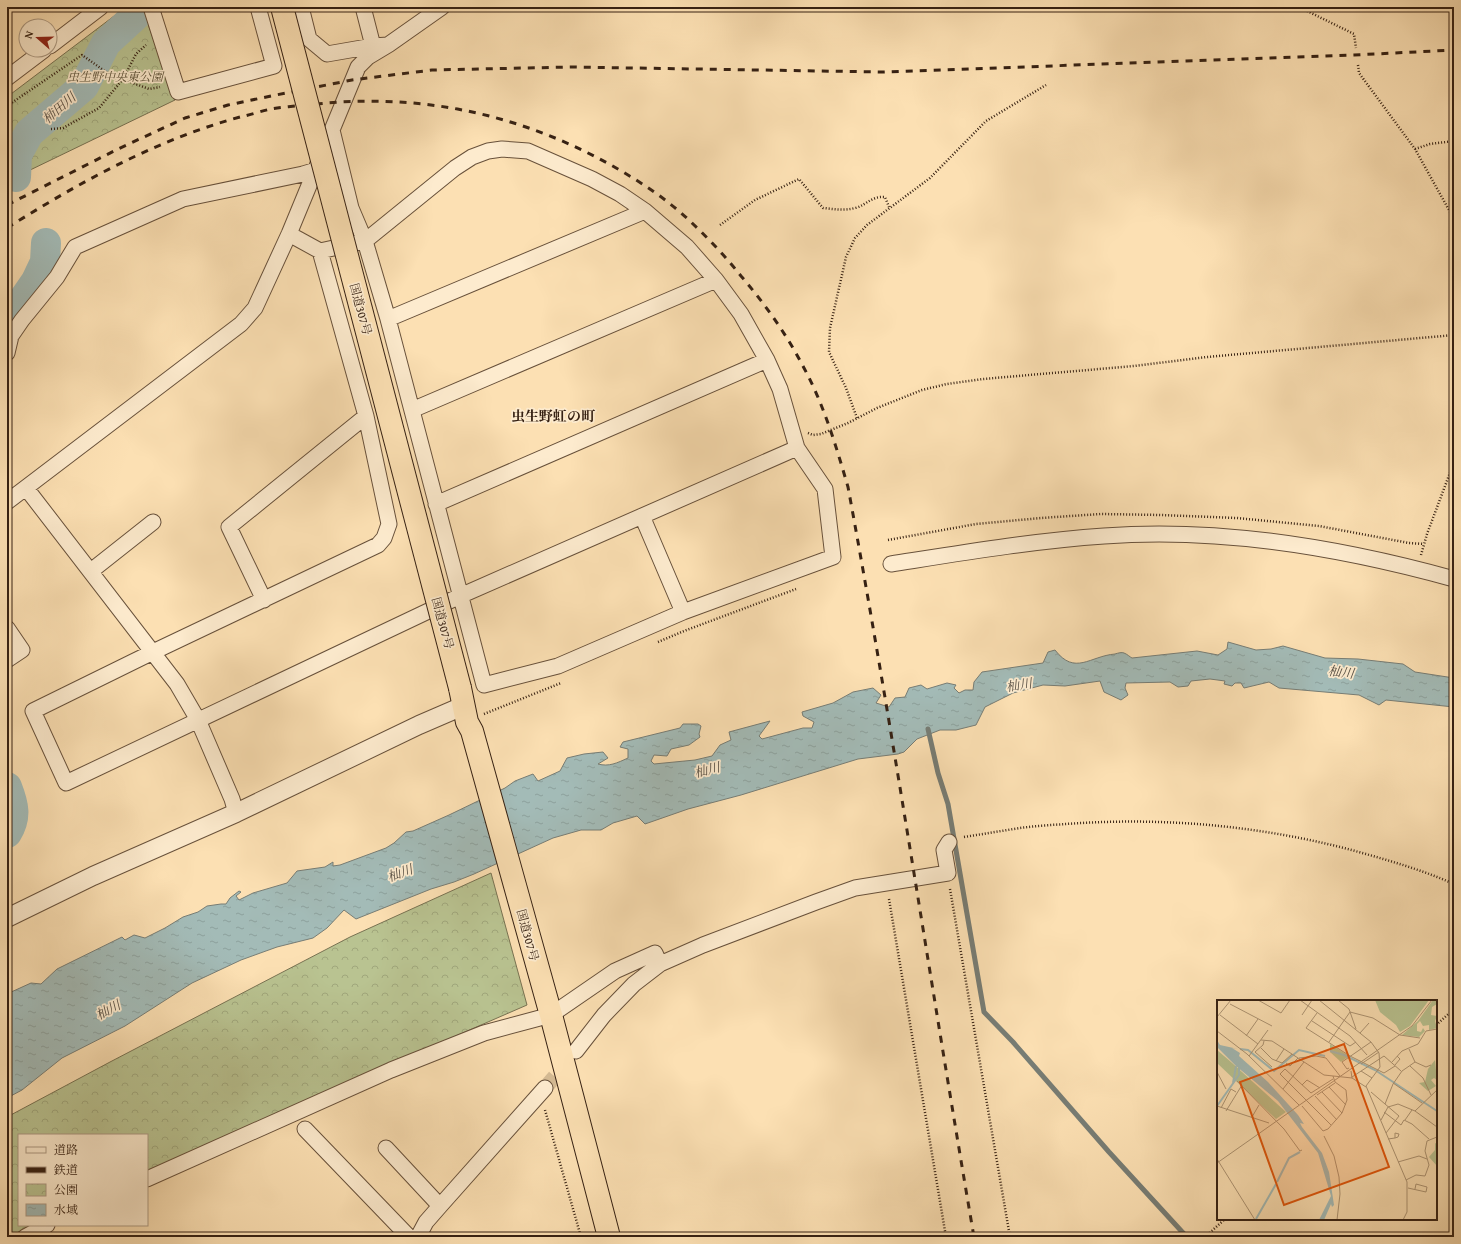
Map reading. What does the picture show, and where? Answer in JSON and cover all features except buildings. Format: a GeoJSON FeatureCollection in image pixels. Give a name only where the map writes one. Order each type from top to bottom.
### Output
{"type":"FeatureCollection","features":[{"type":"Feature","properties":{"kind":"highway","name":"国道307号"},"geometry":{"type":"LineString","coordinates":[[282,7],[465,712],[548,1007],[609,1237]]}},
{"type":"Feature","properties":{"kind":"street"},"geometry":{"type":"LineString","coordinates":[[58,40],[101,7]]}},
{"type":"Feature","properties":{"kind":"street"},"geometry":{"type":"LineString","coordinates":[[152,10],[158,34],[178,92],[274,66],[258,7]]}},
{"type":"Feature","properties":{"kind":"street"},"geometry":{"type":"LineString","coordinates":[[301,7],[309,39],[327,54],[373,46],[388,45]]}},
{"type":"Feature","properties":{"kind":"street"},"geometry":{"type":"LineString","coordinates":[[363,7],[373,46]]}},
{"type":"Feature","properties":{"kind":"street"},"geometry":{"type":"LineString","coordinates":[[7,502],[241,324],[255,308],[289,234],[358,67],[368,57],[388,45],[442,7]]}},
{"type":"Feature","properties":{"kind":"street"},"geometry":{"type":"LineString","coordinates":[[7,78],[33,58]]}},
{"type":"Feature","properties":{"kind":"street"},"geometry":{"type":"LineString","coordinates":[[289,234],[320,251],[365,241],[455,168],[472,157],[488,151],[502,149],[528,151],[592,178],[620,194],[646,211],[687,247],[716,280],[741,314],[767,360],[780,389],[797,448],[825,489],[833,557],[683,612],[558,666],[484,686],[388,319],[365,241],[351,208],[332,130]]}},
{"type":"Feature","properties":{"kind":"street"},"geometry":{"type":"LineString","coordinates":[[7,353],[11,336],[57,277],[75,247],[183,199],[316,170]]}},
{"type":"Feature","properties":{"kind":"street"},"geometry":{"type":"LineString","coordinates":[[388,319],[646,211]]}},
{"type":"Feature","properties":{"kind":"street"},"geometry":{"type":"LineString","coordinates":[[320,251],[366,416],[389,524],[384,538],[378,545],[153,652],[33,712],[66,783],[460,596],[797,448]]}},
{"type":"Feature","properties":{"kind":"street"},"geometry":{"type":"LineString","coordinates":[[412,410],[716,280]]}},
{"type":"Feature","properties":{"kind":"street"},"geometry":{"type":"LineString","coordinates":[[436,504],[767,360]]}},
{"type":"Feature","properties":{"kind":"street"},"geometry":{"type":"LineString","coordinates":[[264,600],[229,527],[366,416]]}},
{"type":"Feature","properties":{"kind":"street"},"geometry":{"type":"LineString","coordinates":[[26,488],[177,684],[198,720],[232,799],[236,813]]}},
{"type":"Feature","properties":{"kind":"street"},"geometry":{"type":"LineString","coordinates":[[642,516],[683,612]]}},
{"type":"Feature","properties":{"kind":"street"},"geometry":{"type":"LineString","coordinates":[[91,571],[153,522]]}},
{"type":"Feature","properties":{"kind":"street"},"geometry":{"type":"LineString","coordinates":[[891,564],[1006,546],[1105,536],[1213,535],[1278,542],[1337,552],[1417,569],[1454,579]]}},
{"type":"Feature","properties":{"kind":"street"},"geometry":{"type":"LineString","coordinates":[[7,628],[22,650],[7,660]]}},
{"type":"Feature","properties":{"kind":"street"},"geometry":{"type":"LineString","coordinates":[[7,918],[93,876],[236,813],[419,725],[465,712]]}},
{"type":"Feature","properties":{"kind":"street"},"geometry":{"type":"LineString","coordinates":[[576,1052],[604,1015],[624,994],[634,984],[660,964],[703,945],[855,888],[948,873],[944,850],[949,842]]}},
{"type":"Feature","properties":{"kind":"street"},"geometry":{"type":"LineString","coordinates":[[148,1179],[391,1070],[548,1007],[615,971],[655,953],[660,964]]}},
{"type":"Feature","properties":{"kind":"street"},"geometry":{"type":"LineString","coordinates":[[418,1237],[426,1222],[542,1091]]}},
{"type":"Feature","properties":{"kind":"street"},"geometry":{"type":"LineString","coordinates":[[305,1129],[408,1237]]}},
{"type":"Feature","properties":{"kind":"street"},"geometry":{"type":"LineString","coordinates":[[386,1148],[440,1206]]}},
{"type":"Feature","properties":{"kind":"path"},"geometry":{"type":"LineString","coordinates":[[1299,7],[1354,34],[1356,48]]}},
{"type":"Feature","properties":{"kind":"path"},"geometry":{"type":"LineString","coordinates":[[51,129],[63,128],[99,108],[123,79],[136,54],[158,34]]}},
{"type":"Feature","properties":{"kind":"path"},"geometry":{"type":"LineString","coordinates":[[7,106],[82,55],[105,71],[149,90],[174,83]]}},
{"type":"Feature","properties":{"kind":"path"},"geometry":{"type":"LineString","coordinates":[[1358,65],[1358,73],[1415,149],[1454,219]]}},
{"type":"Feature","properties":{"kind":"path"},"geometry":{"type":"LineString","coordinates":[[857,418],[846,388],[829,352],[830,328],[846,257],[854,238],[867,224],[930,178],[986,121],[1046,85]]}},
{"type":"Feature","properties":{"kind":"path"},"geometry":{"type":"LineString","coordinates":[[1415,149],[1430,144],[1454,141]]}},
{"type":"Feature","properties":{"kind":"path"},"geometry":{"type":"LineString","coordinates":[[720,225],[755,200],[799,179],[823,208],[840,210],[856,208],[876,196],[884,197],[890,207]]}},
{"type":"Feature","properties":{"kind":"path"},"geometry":{"type":"LineString","coordinates":[[805,432],[813,435],[821,434],[877,408],[922,390],[983,378],[1134,366],[1207,357],[1454,335]]}},
{"type":"Feature","properties":{"kind":"path"},"geometry":{"type":"LineString","coordinates":[[1424,544],[1454,462]]}},
{"type":"Feature","properties":{"kind":"path"},"geometry":{"type":"LineString","coordinates":[[655,643],[796,589]]}},
{"type":"Feature","properties":{"kind":"path"},"geometry":{"type":"LineString","coordinates":[[465,712],[563,682]]}},
{"type":"Feature","properties":{"kind":"path"},"geometry":{"type":"LineString","coordinates":[[964,838],[1022,828],[1100,822],[1143,821],[1193,823],[1249,829],[1315,841],[1383,858],[1454,884]]}},
{"type":"Feature","properties":{"kind":"path"},"geometry":{"type":"LineString","coordinates":[[948,873],[1010,1237]]}},
{"type":"Feature","properties":{"kind":"path"},"geometry":{"type":"LineString","coordinates":[[886,882],[946,1237]]}},
{"type":"Feature","properties":{"kind":"path"},"geometry":{"type":"LineString","coordinates":[[1437,1024],[1454,1009]]}},
{"type":"Feature","properties":{"kind":"path"},"geometry":{"type":"LineString","coordinates":[[542,1091],[580,1237]]}},
{"type":"Feature","properties":{"kind":"path"},"geometry":{"type":"LineString","coordinates":[[1205,1237],[1224,1220]]}},
{"type":"Feature","properties":{"kind":"green space","name":"虫生野中央東公園"},"geometry":{"type":"Polygon","coordinates":[[[126,7],[142,7],[175,100],[26,172],[7,160],[7,97],[126,7]]]}},
{"type":"Feature","properties":{"kind":"green space"},"geometry":{"type":"Polygon","coordinates":[[[491,873],[527,1005],[249,1126],[148,1174],[148,1134],[18,1134],[18,1226],[39,1226],[15,1237],[7,1237],[7,1117],[350,937],[491,873]]]}},
{"type":"Feature","properties":{"kind":"water","name":"杣川"},"geometry":{"type":"Polygon","coordinates":[[[1228,642],[1256,650],[1271,649],[1283,646],[1325,658],[1358,659],[1403,664],[1415,672],[1454,678],[1454,707],[1386,700],[1379,705],[1359,695],[1279,688],[1269,682],[1244,688],[1241,683],[1235,683],[1232,686],[1224,684],[1225,681],[1210,679],[1191,681],[1188,686],[1178,687],[1170,682],[1126,683],[1125,688],[1128,695],[1121,700],[1104,692],[1100,681],[1065,686],[1043,685],[1013,693],[985,707],[976,725],[956,730],[940,730],[917,739],[904,752],[898,754],[858,759],[741,795],[688,809],[645,824],[637,816],[613,823],[601,830],[581,830],[553,838],[474,874],[431,889],[356,919],[344,910],[327,928],[313,938],[277,947],[241,960],[192,983],[125,1026],[62,1058],[22,1090],[7,1098],[7,994],[31,983],[41,984],[57,969],[122,937],[125,940],[134,935],[145,938],[183,917],[198,912],[207,906],[226,904],[230,898],[239,891],[241,892],[236,896],[239,900],[253,893],[287,883],[297,871],[325,867],[333,862],[333,866],[340,865],[386,848],[406,832],[413,831],[449,815],[505,788],[515,781],[533,774],[538,781],[560,771],[567,758],[603,752],[608,758],[598,764],[613,764],[628,758],[628,749],[620,747],[623,742],[680,728],[683,724],[698,724],[701,726],[699,734],[700,737],[689,745],[671,749],[667,756],[654,755],[651,761],[654,764],[695,760],[712,756],[720,745],[731,740],[729,732],[770,721],[759,736],[762,739],[803,728],[812,728],[814,722],[803,716],[802,712],[833,703],[853,692],[873,688],[881,695],[876,703],[889,707],[895,698],[905,697],[909,688],[921,685],[927,689],[947,683],[956,685],[954,688],[959,693],[965,690],[973,690],[974,682],[982,672],[1043,663],[1048,652],[1055,650],[1062,658],[1069,662],[1076,663],[1106,655],[1121,653],[1125,653],[1132,658],[1197,651],[1218,655],[1227,649],[1228,642]]]}},
{"type":"Feature","properties":{"kind":"waterway","name":"柿田川"},"geometry":{"type":"LineString","coordinates":[[16,177],[17,155],[29,133],[84,86],[106,43],[145,7]]}},
{"type":"Feature","properties":{"kind":"waterway","name":"柿田川"},"geometry":{"type":"LineString","coordinates":[[7,323],[36,281],[45,262],[46,243]]}},
{"type":"Feature","properties":{"kind":"waterway"},"geometry":{"type":"LineString","coordinates":[[928,729],[938,773],[948,804],[984,1012],[1013,1042],[1109,1152],[1185,1235]]}},
{"type":"Feature","properties":{"kind":"waterway","name":"柿田川"},"geometry":{"type":"LineString","coordinates":[[7,787],[13,805],[12,822],[7,833]]}},
{"type":"Feature","properties":{"kind":"tunnel"},"geometry":{"type":"LineString","coordinates":[[545,1088],[569,1060]]}},
{"type":"Feature","properties":{"kind":"railway"},"geometry":{"type":"LineString","coordinates":[[7,205],[118,149],[185,118],[228,105],[352,80],[432,70],[571,67],[883,72],[1454,50]]}},
{"type":"Feature","properties":{"kind":"railway"},"geometry":{"type":"LineString","coordinates":[[7,228],[62,194],[119,164],[149,150],[209,126],[276,108],[348,102],[387,101],[425,104],[463,110],[500,119],[537,131],[573,146],[620,170],[652,190],[698,228],[759,298],[783,332],[797,356],[818,396],[824,411],[848,487],[881,674],[974,1237]]}},
{"type":"Feature","properties":{"kind":"district","name":"虫生野虹の町"},"geometry":{"type":"Point","coordinates":[553,416]}}]}
